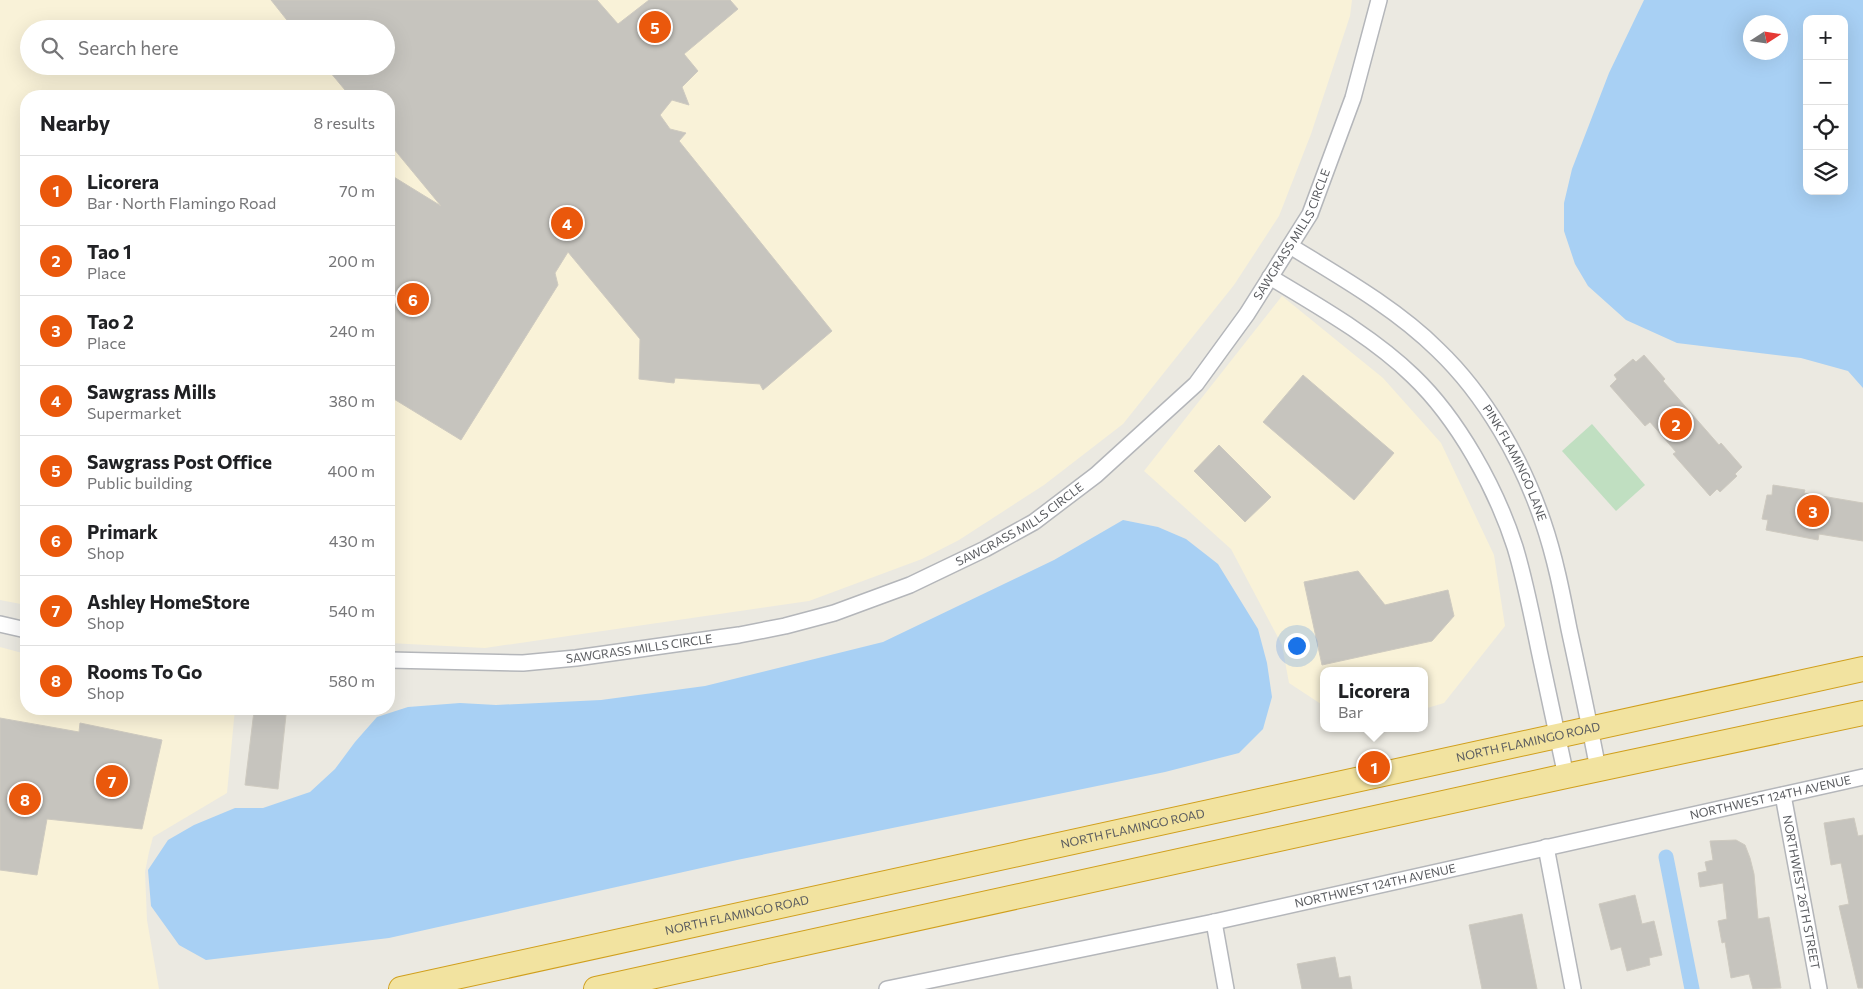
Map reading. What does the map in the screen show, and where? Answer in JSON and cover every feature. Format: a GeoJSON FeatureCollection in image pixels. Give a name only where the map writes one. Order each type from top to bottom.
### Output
{"type":"FeatureCollection","features":[{"type":"Feature","properties":{"kind":"highway","name":"NORTH FLAMINGO ROAD"},"geometry":{"type":"LineString","coordinates":[[401,989],[1863,669]]}},
{"type":"Feature","properties":{"kind":"highway"},"geometry":{"type":"LineString","coordinates":[[596,989],[1598,769],[1863,713]]}},
{"type":"Feature","properties":{"kind":"street","name":"SAWGRASS MILLS CIRCLE"},"geometry":{"type":"LineString","coordinates":[[395,660],[523,663],[576,658],[738,635],[785,626],[834,613],[910,585],[985,549],[1034,522],[1096,475],[1196,384],[1247,314],[1310,214],[1353,98],[1379,0]]}},
{"type":"Feature","properties":{"kind":"street","name":"PINK FLAMINGO LANE"},"geometry":{"type":"LineString","coordinates":[[1290,246],[1359,290],[1415,329],[1455,367],[1475,392],[1496,424],[1526,479],[1543,522],[1556,564],[1598,769]]}},
{"type":"Feature","properties":{"kind":"street"},"geometry":{"type":"LineString","coordinates":[[1270,277],[1339,320],[1392,358],[1427,391],[1446,414],[1465,443],[1494,493],[1515,548],[1566,776]]}},
{"type":"Feature","properties":{"kind":"street"},"geometry":{"type":"LineString","coordinates":[[0,624],[20,629]]}},
{"type":"Feature","properties":{"kind":"street","name":"NORTHWEST 124TH AVENUE"},"geometry":{"type":"LineString","coordinates":[[887,989],[1214,922],[1863,777]]}},
{"type":"Feature","properties":{"kind":"street","name":"NORTHWEST 26TH STREET"},"geometry":{"type":"LineString","coordinates":[[1783,795],[1819,989]]}},
{"type":"Feature","properties":{"kind":"street"},"geometry":{"type":"LineString","coordinates":[[1546,847],[1572,989]]}},
{"type":"Feature","properties":{"kind":"street"},"geometry":{"type":"LineString","coordinates":[[1214,922],[1226,989]]}},
{"type":"Feature","properties":{"kind":"shaded area"},"geometry":{"type":"Polygon","coordinates":[[[0,0],[1352,0],[1350,16],[1311,134],[1279,216],[1234,285],[1123,424],[1044,485],[959,540],[922,559],[809,601],[485,648],[395,643],[395,90],[20,90],[20,604],[0,600],[0,0]]]}},
{"type":"Feature","properties":{"kind":"shaded area"},"geometry":{"type":"Polygon","coordinates":[[[1282,296],[1383,378],[1441,443],[1494,555],[1505,626],[1444,703],[1428,708],[1428,667],[1320,667],[1320,703],[1289,683],[1282,645],[1231,549],[1144,471],[1282,296]]]}},
{"type":"Feature","properties":{"kind":"shaded area"},"geometry":{"type":"Polygon","coordinates":[[[0,647],[20,652],[20,715],[234,715],[227,793],[153,837],[145,872],[147,920],[159,989],[0,989],[0,647]]]}},
{"type":"Feature","properties":{"kind":"green space"},"geometry":{"type":"Polygon","coordinates":[[[1592,424],[1645,485],[1616,511],[1562,451],[1592,424]]]}},
{"type":"Feature","properties":{"kind":"water"},"geometry":{"type":"Polygon","coordinates":[[[1644,0],[1863,0],[1863,388],[1848,371],[1801,358],[1677,343],[1626,320],[1588,286],[1575,264],[1564,231],[1564,203],[1572,169],[1609,73],[1644,0]]]}},
{"type":"Feature","properties":{"kind":"water"},"geometry":{"type":"Polygon","coordinates":[[[1123,520],[1158,527],[1186,539],[1218,564],[1258,629],[1267,663],[1272,697],[1263,729],[1239,753],[1165,772],[737,860],[389,938],[206,960],[179,945],[151,906],[148,870],[168,840],[194,825],[235,808],[263,808],[310,792],[335,769],[377,717],[395,715],[395,711],[408,707],[460,703],[496,705],[601,700],[705,686],[883,642],[1054,560],[1123,520]]]}},
{"type":"Feature","properties":{"kind":"building"},"geometry":{"type":"Polygon","coordinates":[[[271,0],[597,0],[618,24],[649,0],[730,0],[738,9],[684,54],[698,71],[682,87],[689,105],[672,100],[660,115],[670,129],[686,133],[679,141],[832,331],[763,390],[760,384],[675,378],[674,383],[639,379],[640,339],[568,252],[555,273],[558,285],[461,440],[395,400],[395,178],[441,206],[395,150],[395,90],[345,90],[332,75],[395,75],[395,20],[287,20],[271,0]]]}},
{"type":"Feature","properties":{"kind":"building"},"geometry":{"type":"Polygon","coordinates":[[[1644,355],[1665,379],[1663,381],[1719,445],[1721,443],[1742,467],[1735,474],[1737,476],[1720,492],[1717,489],[1710,496],[1673,454],[1676,452],[1650,422],[1645,426],[1610,386],[1617,379],[1614,375],[1633,359],[1636,362],[1644,355]]]}},
{"type":"Feature","properties":{"kind":"building"},"geometry":{"type":"Polygon","coordinates":[[[1303,375],[1394,453],[1354,500],[1263,422],[1303,375]]]}},
{"type":"Feature","properties":{"kind":"building"},"geometry":{"type":"Polygon","coordinates":[[[1219,445],[1271,497],[1245,522],[1194,471],[1219,445]]]}},
{"type":"Feature","properties":{"kind":"building"},"geometry":{"type":"Polygon","coordinates":[[[1773,485],[1805,490],[1804,493],[1863,503],[1863,541],[1819,534],[1818,540],[1766,530],[1768,520],[1762,519],[1767,495],[1772,495],[1773,485]]]}},
{"type":"Feature","properties":{"kind":"building"},"geometry":{"type":"Polygon","coordinates":[[[1358,571],[1385,605],[1448,590],[1454,616],[1432,641],[1322,665],[1304,582],[1358,571]]]}},
{"type":"Feature","properties":{"kind":"building"},"geometry":{"type":"Polygon","coordinates":[[[254,715],[286,715],[278,789],[245,785],[254,715]]]}},
{"type":"Feature","properties":{"kind":"building"},"geometry":{"type":"Polygon","coordinates":[[[0,718],[79,732],[80,723],[162,740],[142,829],[47,819],[37,875],[0,870],[0,718]]]}},
{"type":"Feature","properties":{"kind":"building"},"geometry":{"type":"Polygon","coordinates":[[[1854,818],[1858,836],[1863,835],[1863,988],[1858,988],[1839,906],[1849,904],[1841,863],[1831,865],[1824,823],[1854,818]]]}},
{"type":"Feature","properties":{"kind":"building"},"geometry":{"type":"Polygon","coordinates":[[[1736,840],[1745,845],[1750,858],[1754,874],[1758,919],[1769,917],[1781,988],[1753,989],[1749,974],[1731,978],[1725,942],[1722,943],[1718,921],[1727,919],[1723,883],[1700,887],[1698,873],[1707,871],[1705,862],[1713,860],[1710,841],[1736,840]]]}},
{"type":"Feature","properties":{"kind":"building"},"geometry":{"type":"Polygon","coordinates":[[[1635,895],[1642,924],[1654,921],[1662,955],[1649,958],[1650,965],[1627,971],[1621,947],[1611,950],[1599,904],[1635,895]]]}},
{"type":"Feature","properties":{"kind":"building"},"geometry":{"type":"Polygon","coordinates":[[[1522,914],[1537,989],[1482,989],[1469,925],[1522,914]]]}},
{"type":"Feature","properties":{"kind":"building"},"geometry":{"type":"Polygon","coordinates":[[[1335,957],[1339,978],[1350,976],[1352,989],[1302,989],[1297,964],[1335,957]]]}},
{"type":"Feature","properties":{"kind":"waterway"},"geometry":{"type":"LineString","coordinates":[[1666,857],[1692,989]]}},
{"type":"Feature","properties":{"kind":"place","name":"Sawgrass Post Office"},"geometry":{"type":"Point","coordinates":[655,27]}},
{"type":"Feature","properties":{"kind":"place","name":"Sawgrass Mills"},"geometry":{"type":"Point","coordinates":[567,223]}},
{"type":"Feature","properties":{"kind":"place","name":"Primark"},"geometry":{"type":"Point","coordinates":[413,299]}},
{"type":"Feature","properties":{"kind":"place","name":"Tao 1"},"geometry":{"type":"Point","coordinates":[1676,424]}},
{"type":"Feature","properties":{"kind":"place","name":"Tao 2"},"geometry":{"type":"Point","coordinates":[1813,511]}},
{"type":"Feature","properties":{"kind":"place","name":"Licorera"},"geometry":{"type":"Point","coordinates":[1374,767]}},
{"type":"Feature","properties":{"kind":"place","name":"Ashley HomeStore"},"geometry":{"type":"Point","coordinates":[112,781]}},
{"type":"Feature","properties":{"kind":"place","name":"Rooms To Go"},"geometry":{"type":"Point","coordinates":[25,799]}}]}
